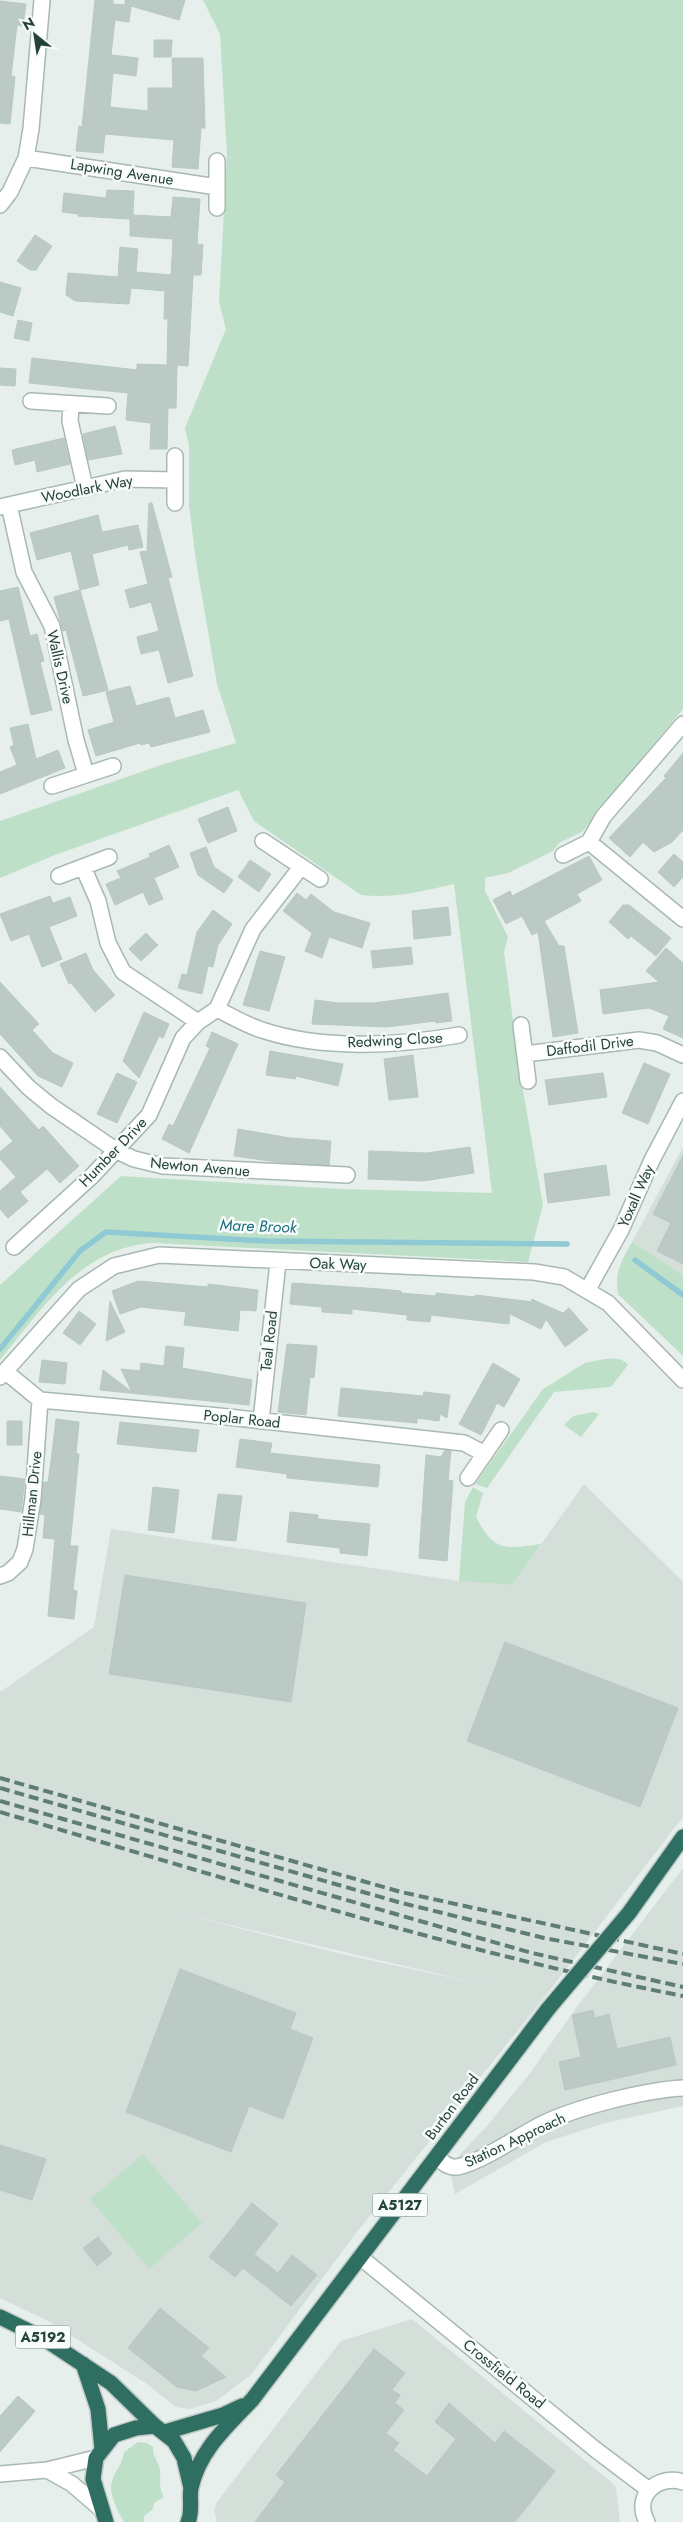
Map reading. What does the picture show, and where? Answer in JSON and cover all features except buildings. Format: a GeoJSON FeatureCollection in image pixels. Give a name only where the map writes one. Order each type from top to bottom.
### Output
{"type":"FeatureCollection","features":[{"type":"Feature","properties":{"kind":"highway","name":"Burton Road"},"geometry":{"type":"LineString","coordinates":[[252,2400],[548,2009],[629,1913],[683,1838]]}},
{"type":"Feature","properties":{"kind":"highway","name":"A5192"},"geometry":{"type":"LineString","coordinates":[[0,2317],[43,2338],[111,2383],[160,2429]]}},
{"type":"Feature","properties":{"kind":"highway","name":"A5192"},"geometry":{"type":"LineString","coordinates":[[83,2364],[98,2409],[99,2453]]}},
{"type":"Feature","properties":{"kind":"highway","name":"A5127"},"geometry":{"type":"LineString","coordinates":[[160,2429],[223,2415],[252,2400]]}},
{"type":"Feature","properties":{"kind":"highway","name":"A5127"},"geometry":{"type":"LineString","coordinates":[[191,2488],[200,2463],[214,2440],[252,2400]]}},
{"type":"Feature","properties":{"kind":"highway"},"geometry":{"type":"LineString","coordinates":[[104,2516],[92,2479],[99,2453],[114,2435],[136,2428],[160,2429],[174,2441],[184,2458],[191,2488],[188,2522]]}},
{"type":"Feature","properties":{"kind":"highway"},"geometry":{"type":"LineString","coordinates":[[190,2506],[196,2522]]}},
{"type":"Feature","properties":{"kind":"street"},"geometry":{"type":"LineString","coordinates":[[0,205],[10,192],[26,158],[31,129],[42,0]]}},
{"type":"Feature","properties":{"kind":"street","name":"Lapwing Avenue"},"geometry":{"type":"LineString","coordinates":[[26,158],[217,187]]}},
{"type":"Feature","properties":{"kind":"street"},"geometry":{"type":"LineString","coordinates":[[217,161],[217,208]]}},
{"type":"Feature","properties":{"kind":"street"},"geometry":{"type":"LineString","coordinates":[[31,401],[108,406]]}},
{"type":"Feature","properties":{"kind":"street"},"geometry":{"type":"LineString","coordinates":[[70,405],[70,421],[85,488]]}},
{"type":"Feature","properties":{"kind":"street"},"geometry":{"type":"LineString","coordinates":[[175,456],[175,503]]}},
{"type":"Feature","properties":{"kind":"street","name":"Woodlark Way"},"geometry":{"type":"LineString","coordinates":[[4,506],[125,479],[175,480]]}},
{"type":"Feature","properties":{"kind":"street","name":"Wallis Drive"},"geometry":{"type":"LineString","coordinates":[[4,506],[24,572],[52,626],[76,740],[86,774]]}},
{"type":"Feature","properties":{"kind":"street"},"geometry":{"type":"LineString","coordinates":[[563,854],[590,842],[603,817],[683,724]]}},
{"type":"Feature","properties":{"kind":"street"},"geometry":{"type":"LineString","coordinates":[[52,786],[113,766]]}},
{"type":"Feature","properties":{"kind":"street"},"geometry":{"type":"LineString","coordinates":[[263,841],[320,879]]}},
{"type":"Feature","properties":{"kind":"street"},"geometry":{"type":"LineString","coordinates":[[590,842],[683,919]]}},
{"type":"Feature","properties":{"kind":"street"},"geometry":{"type":"LineString","coordinates":[[59,876],[108,857]]}},
{"type":"Feature","properties":{"kind":"street"},"geometry":{"type":"LineString","coordinates":[[83,867],[98,901],[108,943],[123,972],[198,1022]]}},
{"type":"Feature","properties":{"kind":"street","name":"Humber Drive"},"geometry":{"type":"LineString","coordinates":[[14,1247],[92,1176],[149,1114],[183,1038],[198,1022],[216,1009],[253,929],[301,867]]}},
{"type":"Feature","properties":{"kind":"street","name":"Redwing Close"},"geometry":{"type":"LineString","coordinates":[[216,1009],[262,1030],[305,1039],[358,1044],[430,1040],[459,1035]]}},
{"type":"Feature","properties":{"kind":"street","name":"Daffodil Drive"},"geometry":{"type":"LineString","coordinates":[[521,1025],[528,1081]]}},
{"type":"Feature","properties":{"kind":"street","name":"Daffodil Drive"},"geometry":{"type":"LineString","coordinates":[[525,1054],[639,1040],[657,1043],[683,1055]]}},
{"type":"Feature","properties":{"kind":"street","name":"Newton Avenue"},"geometry":{"type":"LineString","coordinates":[[0,1057],[28,1087],[51,1106],[117,1151],[134,1159],[163,1166],[347,1175]]}},
{"type":"Feature","properties":{"kind":"street","name":"Yoxall Way"},"geometry":{"type":"LineString","coordinates":[[588,1289],[621,1230],[651,1162],[683,1102]]}},
{"type":"Feature","properties":{"kind":"street","name":"Oak Way"},"geometry":{"type":"LineString","coordinates":[[3,1375],[79,1289],[114,1266],[159,1255],[278,1262],[534,1272],[564,1277],[588,1289],[608,1303],[683,1380]]}},
{"type":"Feature","properties":{"kind":"street","name":"Teal Road"},"geometry":{"type":"LineString","coordinates":[[261,1421],[278,1262]]}},
{"type":"Feature","properties":{"kind":"street"},"geometry":{"type":"LineString","coordinates":[[3,1375],[40,1400]]}},
{"type":"Feature","properties":{"kind":"street","name":"Poplar Road"},"geometry":{"type":"LineString","coordinates":[[40,1400],[464,1443],[485,1454]]}},
{"type":"Feature","properties":{"kind":"street","name":"Hillman Drive"},"geometry":{"type":"LineString","coordinates":[[0,1576],[8,1573],[20,1562],[25,1548],[33,1499],[40,1400]]}},
{"type":"Feature","properties":{"kind":"street"},"geometry":{"type":"LineString","coordinates":[[468,1478],[501,1430]]}},
{"type":"Feature","properties":{"kind":"street","name":"Station Approach"},"geometry":{"type":"LineString","coordinates":[[436,2157],[448,2166],[457,2167],[554,2120],[609,2101],[683,2088]]}},
{"type":"Feature","properties":{"kind":"street","name":"Crossfield Road"},"geometry":{"type":"LineString","coordinates":[[360,2257],[588,2444],[649,2490]]}},
{"type":"Feature","properties":{"kind":"street"},"geometry":{"type":"LineString","coordinates":[[0,2474],[47,2470],[99,2453]]}},
{"type":"Feature","properties":{"kind":"street"},"geometry":{"type":"LineString","coordinates":[[47,2470],[72,2484],[104,2516]]}},
{"type":"Feature","properties":{"kind":"street"},"geometry":{"type":"LineString","coordinates":[[647,2522],[642,2507],[649,2490],[664,2480],[683,2482]]}},
{"type":"Feature","properties":{"kind":"shaded area"},"geometry":{"type":"Polygon","coordinates":[[[683,1147],[683,1275],[632,1242],[683,1147]]]}},
{"type":"Feature","properties":{"kind":"shaded area"},"geometry":{"type":"Polygon","coordinates":[[[584,1484],[683,1582],[683,1817],[543,1999],[353,2237],[251,2375],[216,2401],[190,2409],[176,2407],[147,2384],[50,2322],[0,2298],[0,1692],[94,1627],[111,1529],[459,1581],[512,1585],[584,1484]],[[178,1913],[346,1955],[481,1984],[178,1913]]]}},
{"type":"Feature","properties":{"kind":"shaded area"},"geometry":{"type":"Polygon","coordinates":[[[683,1868],[683,2106],[605,2123],[546,2142],[455,2194],[449,2166],[487,2126],[531,2072],[576,2008],[683,1868]]]}},
{"type":"Feature","properties":{"kind":"shaded area"},"geometry":{"type":"Polygon","coordinates":[[[412,2319],[610,2481],[616,2488],[620,2522],[217,2522],[214,2510],[217,2502],[341,2341],[412,2319]]]}},
{"type":"Feature","properties":{"kind":"green space"},"geometry":{"type":"Polygon","coordinates":[[[203,0],[683,0],[683,709],[582,832],[559,843],[553,851],[508,873],[485,878],[485,891],[508,937],[504,952],[520,1073],[543,1205],[528,1262],[153,1243],[127,1247],[105,1256],[84,1268],[65,1284],[0,1360],[0,1285],[121,1176],[340,1189],[492,1193],[454,884],[396,895],[361,895],[254,821],[238,790],[55,855],[0,878],[0,821],[164,764],[236,743],[217,684],[196,561],[189,505],[189,446],[185,428],[226,329],[219,302],[227,155],[220,34],[203,0]]]}},
{"type":"Feature","properties":{"kind":"green space"},"geometry":{"type":"Polygon","coordinates":[[[632,1242],[683,1275],[683,1356],[618,1294],[618,1273],[632,1242]]]}},
{"type":"Feature","properties":{"kind":"green space"},"geometry":{"type":"Polygon","coordinates":[[[605,1359],[620,1360],[628,1365],[611,1387],[554,1392],[487,1488],[475,1484],[543,1389],[585,1363],[605,1359]]]}},
{"type":"Feature","properties":{"kind":"green space"},"geometry":{"type":"Polygon","coordinates":[[[593,1412],[599,1414],[581,1437],[564,1425],[573,1416],[593,1412]]]}},
{"type":"Feature","properties":{"kind":"green space"},"geometry":{"type":"Polygon","coordinates":[[[473,1487],[483,1493],[476,1517],[489,1537],[502,1546],[509,1547],[541,1544],[512,1585],[459,1581],[465,1502],[473,1487]]]}},
{"type":"Feature","properties":{"kind":"green space"},"geometry":{"type":"Polygon","coordinates":[[[143,2154],[202,2223],[149,2269],[90,2199],[143,2154]]]}},
{"type":"Feature","properties":{"kind":"green space"},"geometry":{"type":"Polygon","coordinates":[[[138,2442],[147,2443],[153,2447],[159,2467],[160,2487],[164,2497],[154,2503],[153,2509],[144,2516],[144,2522],[124,2522],[112,2497],[111,2486],[124,2452],[138,2442]]]}},
{"type":"Feature","properties":{"kind":"waterway","name":"Mare Brook"},"geometry":{"type":"LineString","coordinates":[[0,1349],[80,1251],[106,1232],[266,1241],[567,1244]]}},
{"type":"Feature","properties":{"kind":"waterway","name":"Mare Brook"},"geometry":{"type":"LineString","coordinates":[[635,1260],[683,1295]]}},
{"type":"Feature","properties":{"kind":"railway"},"geometry":{"type":"LineString","coordinates":[[0,1778],[401,1892],[683,1954]]}},
{"type":"Feature","properties":{"kind":"railway"},"geometry":{"type":"LineString","coordinates":[[0,1788],[398,1902],[544,1938],[683,1964]]}},
{"type":"Feature","properties":{"kind":"railway"},"geometry":{"type":"LineString","coordinates":[[0,1801],[532,1953],[683,1987]]}},
{"type":"Feature","properties":{"kind":"railway"},"geometry":{"type":"LineString","coordinates":[[0,1812],[340,1912],[425,1935],[511,1958],[683,1996]]}}]}
